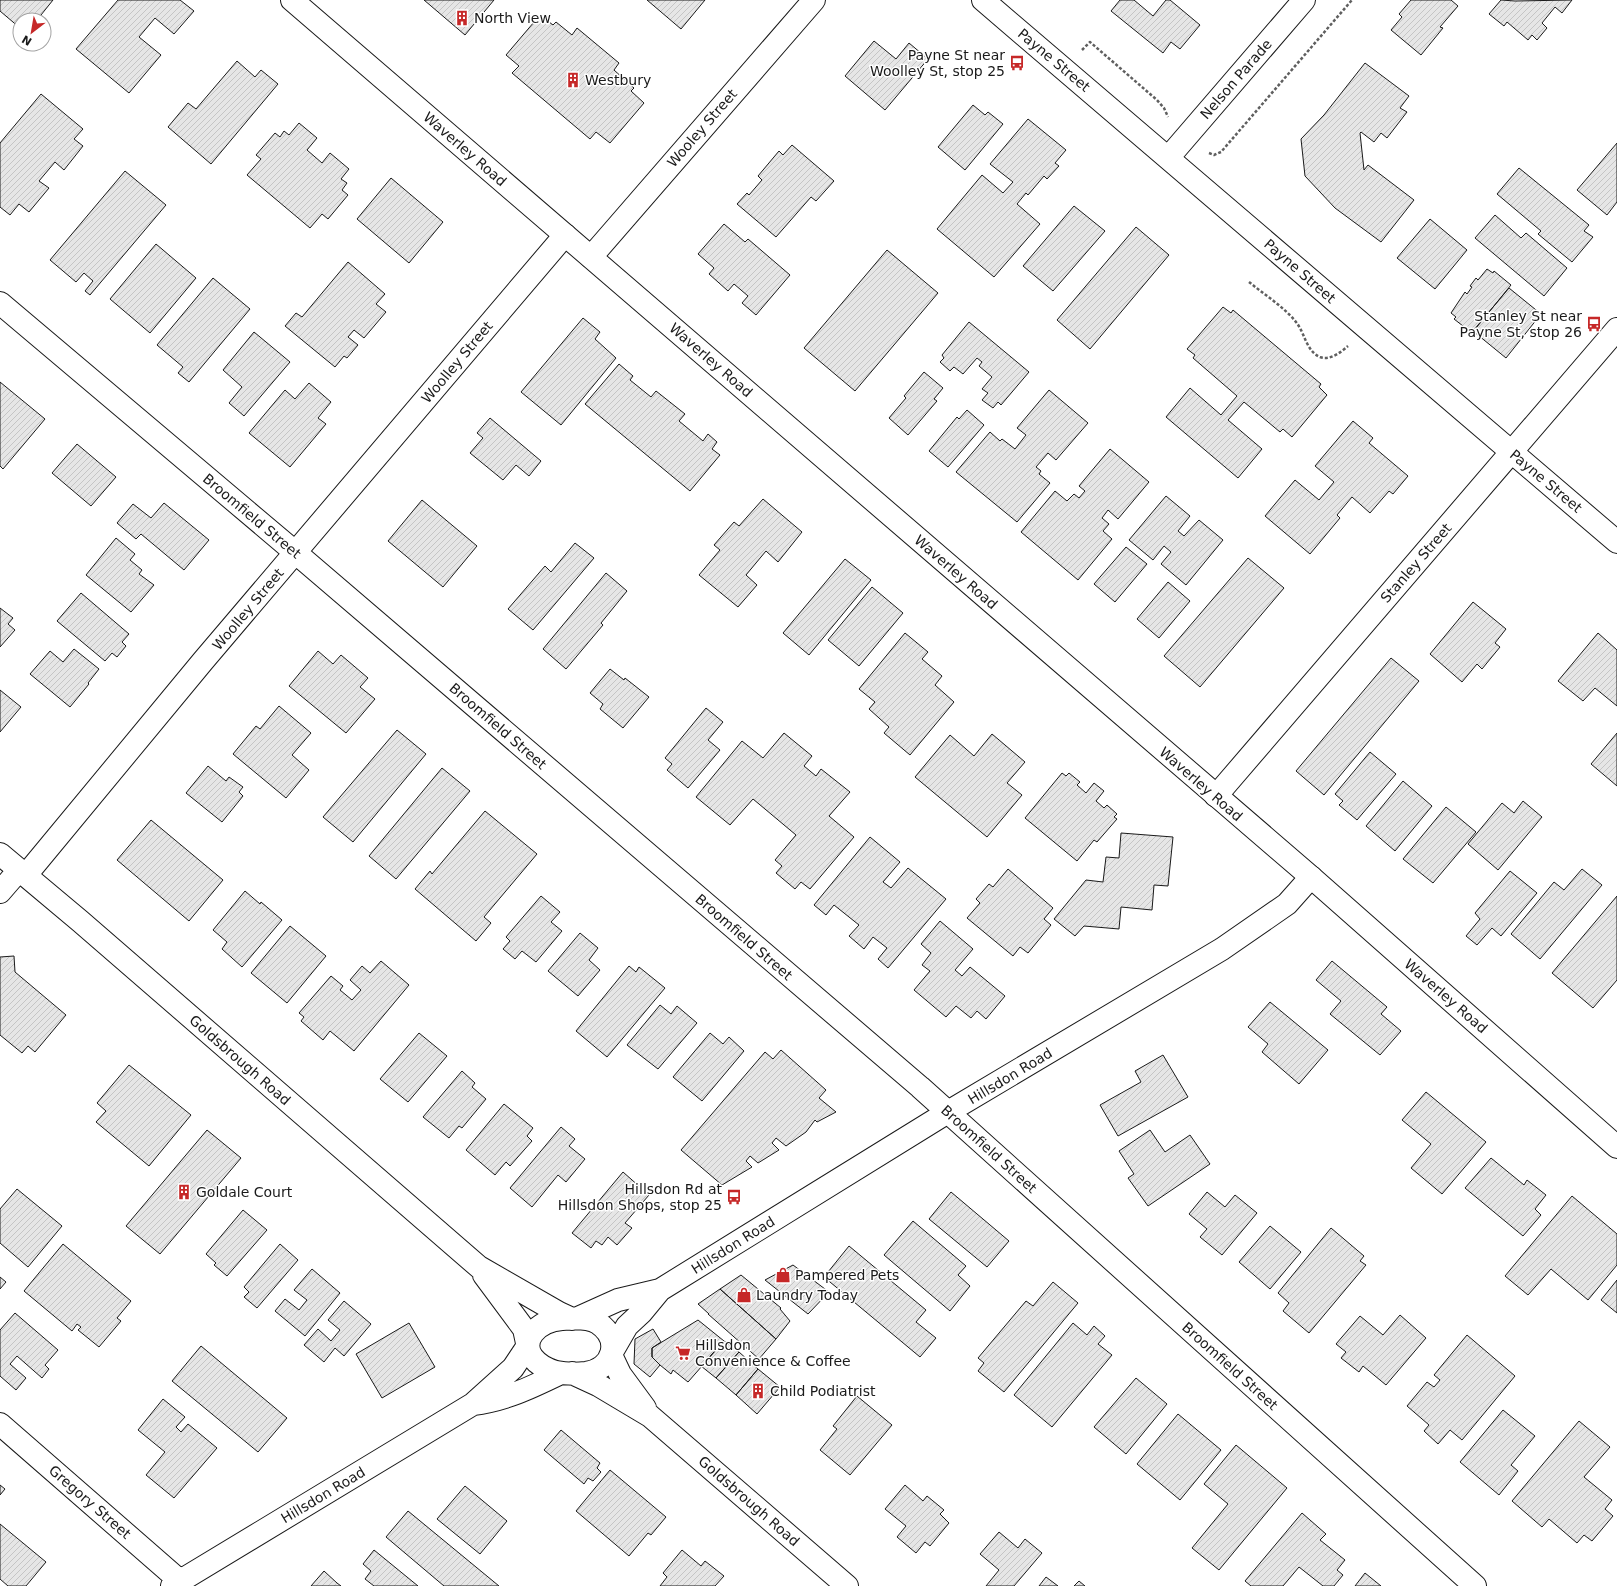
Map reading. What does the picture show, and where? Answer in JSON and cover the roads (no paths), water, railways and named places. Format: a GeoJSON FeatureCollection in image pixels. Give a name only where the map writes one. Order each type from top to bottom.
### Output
{"type":"FeatureCollection","features":[{"type":"Feature","properties":{"kind":"street","name":"Waverley Road"},"geometry":{"type":"LineString","coordinates":[[292,0],[1311,877],[1617,1147]]}},
{"type":"Feature","properties":{"kind":"street","name":"Wooley Street"},"geometry":{"type":"LineString","coordinates":[[591,257],[814,0]]}},
{"type":"Feature","properties":{"kind":"street","name":"Payne Street"},"geometry":{"type":"LineString","coordinates":[[983,0],[1617,542]]}},
{"type":"Feature","properties":{"kind":"street","name":"Nelson Parade"},"geometry":{"type":"LineString","coordinates":[[1168,158],[1304,0]]}},
{"type":"Feature","properties":{"kind":"street","name":"Woolley Street"},"geometry":{"type":"LineString","coordinates":[[0,892],[22,873],[565,236]]}},
{"type":"Feature","properties":{"kind":"street","name":"Broomfield Street"},"geometry":{"type":"LineString","coordinates":[[0,303],[296,553],[948,1112],[1475,1586]]}},
{"type":"Feature","properties":{"kind":"street","name":"Stanley Street"},"geometry":{"type":"LineString","coordinates":[[1216,796],[1617,330]]}},
{"type":"Feature","properties":{"kind":"street","name":"Goldsbrough Road"},"geometry":{"type":"LineString","coordinates":[[0,854],[479,1267],[559,1313],[575,1319]]}},
{"type":"Feature","properties":{"kind":"street","name":"Hillsdon Road"},"geometry":{"type":"LineString","coordinates":[[575,1319],[618,1300],[660,1290],[948,1112],[1222,949],[1287,904],[1311,877]]}},
{"type":"Feature","properties":{"kind":"street","name":"Goldsbrough Road"},"geometry":{"type":"LineString","coordinates":[[479,1267],[519,1320],[524,1329],[527,1345]]}},
{"type":"Feature","properties":{"kind":"street","name":"Hillsdon Road"},"geometry":{"type":"LineString","coordinates":[[612,1353],[627,1326],[641,1313],[660,1290]]}},
{"type":"Feature","properties":{"kind":"street"},"geometry":{"type":"LineString","coordinates":[[575,1319],[591,1320],[602,1327],[610,1337],[612,1353],[607,1363],[598,1370],[586,1373],[567,1373],[552,1371],[537,1362],[530,1355],[527,1345],[534,1332],[546,1322],[575,1319]]}},
{"type":"Feature","properties":{"kind":"street","name":"Hillsdon Road"},"geometry":{"type":"LineString","coordinates":[[176,1584],[473,1404],[512,1368],[527,1345]]}},
{"type":"Feature","properties":{"kind":"street","name":"Goldsbrough Road"},"geometry":{"type":"LineString","coordinates":[[612,1353],[620,1374],[650,1416]]}},
{"type":"Feature","properties":{"kind":"street","name":"Goldsbrough Road"},"geometry":{"type":"LineString","coordinates":[[567,1373],[598,1385],[650,1416],[847,1586]]}},
{"type":"Feature","properties":{"kind":"street","name":"Hillsdon Road"},"geometry":{"type":"LineString","coordinates":[[473,1404],[506,1398],[567,1373]]}},
{"type":"Feature","properties":{"kind":"street","name":"Gregory Street"},"geometry":{"type":"LineString","coordinates":[[0,1424],[176,1584]]}},
{"type":"Feature","properties":{"kind":"place","name":"North View"},"geometry":{"type":"Point","coordinates":[462,18]}},
{"type":"Feature","properties":{"kind":"place","name":"Payne St near Woolley St, stop 25"},"geometry":{"type":"Point","coordinates":[1017,63]}},
{"type":"Feature","properties":{"kind":"place","name":"Westbury"},"geometry":{"type":"Point","coordinates":[573,80]}},
{"type":"Feature","properties":{"kind":"place","name":"Stanley St near Payne St, stop 26"},"geometry":{"type":"Point","coordinates":[1594,324]}},
{"type":"Feature","properties":{"kind":"place","name":"Goldale Court"},"geometry":{"type":"Point","coordinates":[184,1192]}},
{"type":"Feature","properties":{"kind":"place","name":"Hillsdon Rd at Hillsdon Shops, stop 25"},"geometry":{"type":"Point","coordinates":[734,1197]}},
{"type":"Feature","properties":{"kind":"place","name":"Pampered Pets"},"geometry":{"type":"Point","coordinates":[783,1275]}},
{"type":"Feature","properties":{"kind":"place","name":"Laundry Today"},"geometry":{"type":"Point","coordinates":[744,1295]}},
{"type":"Feature","properties":{"kind":"place","name":"Hillsdon Convenience & Coffee"},"geometry":{"type":"Point","coordinates":[683,1353]}},
{"type":"Feature","properties":{"kind":"place","name":"Child Podiatrist"},"geometry":{"type":"Point","coordinates":[758,1391]}}]}
